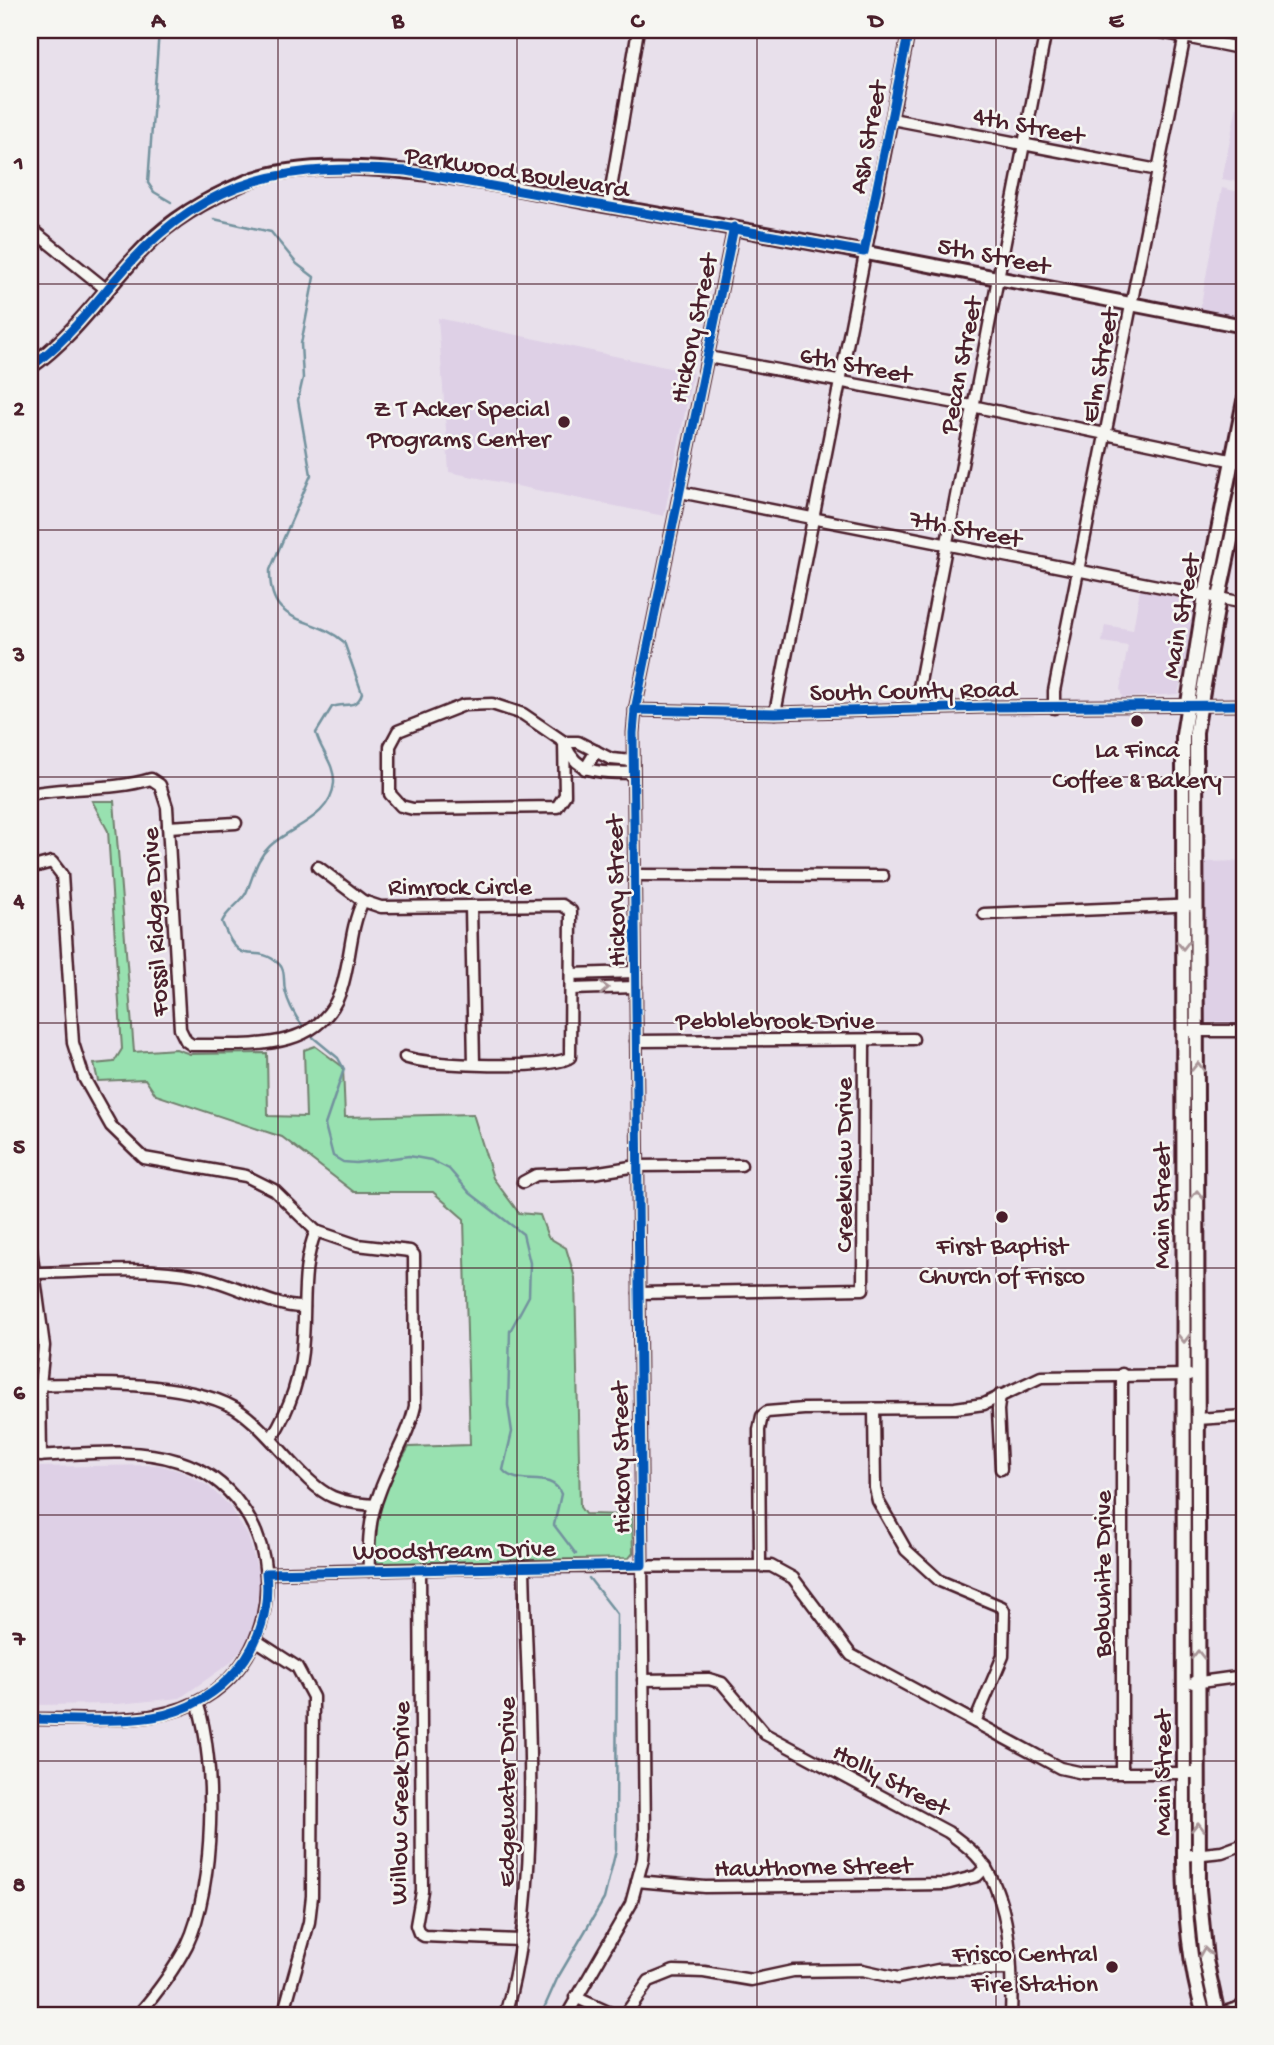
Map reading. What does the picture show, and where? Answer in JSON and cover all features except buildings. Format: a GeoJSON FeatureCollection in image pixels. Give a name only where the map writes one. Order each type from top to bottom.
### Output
{"type":"FeatureCollection","features":[{"type":"Feature","properties":{"kind":"main road","name":"Parkwood Boulevard"},"geometry":{"type":"LineString","coordinates":[[30,368],[75,327],[150,242],[170,225],[227,191],[270,175],[332,169],[407,172],[734,227]]}},
{"type":"Feature","properties":{"kind":"main road","name":"5th Street"},"geometry":{"type":"LineString","coordinates":[[734,227],[1244,326]]}},
{"type":"Feature","properties":{"kind":"main road","name":"Main Street"},"geometry":{"type":"LineString","coordinates":[[1214,2015],[1192,1963],[1185,1911],[1184,1856],[1198,1683],[1198,1552],[1197,1419],[1183,1270],[1182,798],[1205,595],[1238,462],[1244,401]]}},
{"type":"Feature","properties":{"kind":"main road","name":"Main Street"},"geometry":{"type":"LineString","coordinates":[[1214,2015],[1199,1907],[1198,1855],[1184,1683],[1183,1552],[1197,1270],[1197,872],[1193,706],[1244,479]]}},
{"type":"Feature","properties":{"kind":"main road"},"geometry":{"type":"LineString","coordinates":[[1182,798],[1196,798]]}},
{"type":"Feature","properties":{"kind":"main road"},"geometry":{"type":"LineString","coordinates":[[1182,828],[1188,838],[1190,869],[1197,872]]}},
{"type":"Feature","properties":{"kind":"main road"},"geometry":{"type":"LineString","coordinates":[[1183,1135],[1197,1135]]}},
{"type":"Feature","properties":{"kind":"main road"},"geometry":{"type":"LineString","coordinates":[[1183,1228],[1197,1227]]}},
{"type":"Feature","properties":{"kind":"main road"},"geometry":{"type":"LineString","coordinates":[[1183,1270],[1197,1270]]}},
{"type":"Feature","properties":{"kind":"main road"},"geometry":{"type":"LineString","coordinates":[[1183,1552],[1198,1552]]}},
{"type":"Feature","properties":{"kind":"street"},"geometry":{"type":"LineString","coordinates":[[608,206],[638,30]]}},
{"type":"Feature","properties":{"kind":"street","name":"Ash Street"},"geometry":{"type":"LineString","coordinates":[[775,713],[909,30]]}},
{"type":"Feature","properties":{"kind":"street","name":"Pecan Street"},"geometry":{"type":"LineString","coordinates":[[915,708],[917,685],[947,545],[1045,30]]}},
{"type":"Feature","properties":{"kind":"street"},"geometry":{"type":"LineString","coordinates":[[1151,30],[1185,33],[1244,48]]}},
{"type":"Feature","properties":{"kind":"street","name":"Elm Street"},"geometry":{"type":"LineString","coordinates":[[1054,708],[1054,691],[1185,33]]}},
{"type":"Feature","properties":{"kind":"street","name":"4th Street"},"geometry":{"type":"LineString","coordinates":[[892,119],[1158,170]]}},
{"type":"Feature","properties":{"kind":"street","name":"Hickory Street"},"geometry":{"type":"LineString","coordinates":[[567,2015],[631,1904],[645,1835],[633,773],[635,710],[734,227]]}},
{"type":"Feature","properties":{"kind":"street"},"geometry":{"type":"LineString","coordinates":[[30,228],[107,290]]}},
{"type":"Feature","properties":{"kind":"street","name":"6th Street"},"geometry":{"type":"LineString","coordinates":[[708,357],[972,406],[1238,462]]}},
{"type":"Feature","properties":{"kind":"street","name":"7th Street"},"geometry":{"type":"LineString","coordinates":[[680,492],[1244,603]]}},
{"type":"Feature","properties":{"kind":"street"},"geometry":{"type":"LineString","coordinates":[[564,742],[565,795],[560,805],[552,808],[413,809],[397,803],[390,794],[390,746],[394,736],[405,726],[452,709],[479,703],[504,706],[523,714],[564,742],[574,762],[585,769],[633,773]]}},
{"type":"Feature","properties":{"kind":"street","name":"South County Road"},"geometry":{"type":"LineString","coordinates":[[635,710],[775,713],[915,708],[1244,705]]}},
{"type":"Feature","properties":{"kind":"street"},"geometry":{"type":"LineString","coordinates":[[564,742],[578,742],[611,759],[633,761]]}},
{"type":"Feature","properties":{"kind":"street"},"geometry":{"type":"LineString","coordinates":[[585,769],[596,751]]}},
{"type":"Feature","properties":{"kind":"street","name":"Fossil Ridge Drive"},"geometry":{"type":"LineString","coordinates":[[30,794],[64,788],[125,786],[151,779],[157,781],[165,800],[168,827],[183,1037],[192,1045],[281,1043],[296,1039],[320,1024],[329,1015],[342,990],[355,918],[363,901]]}},
{"type":"Feature","properties":{"kind":"street"},"geometry":{"type":"LineString","coordinates":[[168,827],[236,823]]}},
{"type":"Feature","properties":{"kind":"street"},"geometry":{"type":"LineString","coordinates":[[30,868],[52,862],[58,867],[63,883],[73,1043],[83,1078],[111,1126],[144,1158],[246,1177],[274,1190],[316,1231],[357,1245],[410,1251],[415,1264],[415,1406],[410,1426],[375,1505],[368,1545],[369,1571]]}},
{"type":"Feature","properties":{"kind":"street","name":"Rimrock Circle"},"geometry":{"type":"LineString","coordinates":[[318,867],[363,901],[394,908],[562,905],[571,911],[571,974]]}},
{"type":"Feature","properties":{"kind":"street"},"geometry":{"type":"LineString","coordinates":[[635,875],[883,876]]}},
{"type":"Feature","properties":{"kind":"street"},"geometry":{"type":"LineString","coordinates":[[984,914],[1197,905]]}},
{"type":"Feature","properties":{"kind":"street"},"geometry":{"type":"LineString","coordinates":[[471,907],[474,1064]]}},
{"type":"Feature","properties":{"kind":"street"},"geometry":{"type":"LineString","coordinates":[[405,1057],[434,1064],[550,1064],[570,1057],[571,974],[636,972]]}},
{"type":"Feature","properties":{"kind":"street"},"geometry":{"type":"LineString","coordinates":[[571,989],[636,987]]}},
{"type":"Feature","properties":{"kind":"street"},"geometry":{"type":"LineString","coordinates":[[1183,1031],[1244,1031]]}},
{"type":"Feature","properties":{"kind":"street","name":"Pebblebrook Drive"},"geometry":{"type":"LineString","coordinates":[[636,1041],[913,1039]]}},
{"type":"Feature","properties":{"kind":"street","name":"Creekview Drive"},"geometry":{"type":"LineString","coordinates":[[639,1293],[863,1289],[864,1040]]}},
{"type":"Feature","properties":{"kind":"street"},"geometry":{"type":"LineString","coordinates":[[523,1182],[536,1175],[593,1173],[638,1166],[741,1165]]}},
{"type":"Feature","properties":{"kind":"street"},"geometry":{"type":"LineString","coordinates":[[272,1437],[293,1399],[303,1340],[305,1264],[316,1231]]}},
{"type":"Feature","properties":{"kind":"street"},"geometry":{"type":"LineString","coordinates":[[30,1242],[44,1346],[35,1385],[35,1456],[151,1455],[180,1461],[202,1472],[229,1493],[250,1520],[267,1573],[265,1616],[257,1641],[236,1674],[219,1689],[197,1702],[151,1717],[30,1719]]}},
{"type":"Feature","properties":{"kind":"street"},"geometry":{"type":"LineString","coordinates":[[36,1273],[146,1271],[193,1275],[226,1281],[283,1306],[304,1307]]}},
{"type":"Feature","properties":{"kind":"street","name":"Bobwhite Drive"},"geometry":{"type":"LineString","coordinates":[[1122,1374],[1122,1773]]}},
{"type":"Feature","properties":{"kind":"street"},"geometry":{"type":"LineString","coordinates":[[760,1564],[759,1430],[762,1416],[774,1410],[956,1408],[984,1404],[1041,1377],[1191,1375]]}},
{"type":"Feature","properties":{"kind":"street"},"geometry":{"type":"LineString","coordinates":[[35,1385],[126,1384],[175,1391],[234,1408],[272,1437],[311,1482],[332,1497],[375,1505]]}},
{"type":"Feature","properties":{"kind":"street"},"geometry":{"type":"LineString","coordinates":[[1000,1395],[998,1410],[1001,1469]]}},
{"type":"Feature","properties":{"kind":"street"},"geometry":{"type":"LineString","coordinates":[[874,1409],[875,1488],[878,1501],[906,1550],[940,1581],[1002,1606],[1004,1611],[1003,1656],[975,1722]]}},
{"type":"Feature","properties":{"kind":"street"},"geometry":{"type":"LineString","coordinates":[[1197,1419],[1244,1416]]}},
{"type":"Feature","properties":{"kind":"street","name":"Woodstream Drive"},"geometry":{"type":"LineString","coordinates":[[267,1573],[760,1564],[780,1570],[793,1578],[851,1655],[1060,1768],[1083,1773],[1191,1773]]}},
{"type":"Feature","properties":{"kind":"street","name":"Edgewater Drive"},"geometry":{"type":"LineString","coordinates":[[505,2015],[518,1965],[527,1884],[524,1567]]}},
{"type":"Feature","properties":{"kind":"street","name":"Willow Creek Drive"},"geometry":{"type":"LineString","coordinates":[[420,1570],[423,1833],[422,1891],[416,1925],[419,1933],[424,1936],[520,1940]]}},
{"type":"Feature","properties":{"kind":"street"},"geometry":{"type":"LineString","coordinates":[[257,1641],[297,1667],[313,1698],[315,1726],[313,1896],[283,2015]]}},
{"type":"Feature","properties":{"kind":"street"},"geometry":{"type":"LineString","coordinates":[[1184,1683],[1244,1676]]}},
{"type":"Feature","properties":{"kind":"street","name":"Holly Street"},"geometry":{"type":"LineString","coordinates":[[643,1680],[709,1679],[722,1683],[765,1734],[948,1832],[973,1851],[986,1867],[1006,1930],[1011,2015]]}},
{"type":"Feature","properties":{"kind":"street"},"geometry":{"type":"LineString","coordinates":[[142,2013],[187,1944],[202,1903],[208,1853],[209,1797],[207,1738],[197,1702]]}},
{"type":"Feature","properties":{"kind":"street"},"geometry":{"type":"LineString","coordinates":[[1184,1856],[1222,1852],[1244,1844]]}},
{"type":"Feature","properties":{"kind":"street","name":"Hawthorne Street"},"geometry":{"type":"LineString","coordinates":[[637,1881],[705,1887],[946,1884],[966,1880],[986,1867]]}},
{"type":"Feature","properties":{"kind":"street"},"geometry":{"type":"LineString","coordinates":[[625,2015],[649,1981],[674,1971],[704,1972],[751,1980],[793,1971],[862,1970],[898,1978],[950,1969],[1010,1969]]}},
{"type":"Feature","properties":{"kind":"street"},"geometry":{"type":"LineString","coordinates":[[575,1997],[615,2015]]}},
{"type":"Feature","properties":{"kind":"street"},"geometry":{"type":"LineString","coordinates":[[1214,2015],[1244,2006]]}},
{"type":"Feature","properties":{"kind":"shaded area"},"geometry":{"type":"Polygon","coordinates":[[[1244,72],[1244,183],[1222,179],[1244,72]]]}},
{"type":"Feature","properties":{"kind":"shaded area"},"geometry":{"type":"Polygon","coordinates":[[[1222,188],[1244,193],[1244,319],[1200,310],[1222,188]]]}},
{"type":"Feature","properties":{"kind":"shaded area","name":"Z T Acker Special Programs Center"},"geometry":{"type":"Polygon","coordinates":[[[438,318],[693,373],[664,516],[449,472],[438,318]]]}},
{"type":"Feature","properties":{"kind":"shaded area"},"geometry":{"type":"Polygon","coordinates":[[[1140,589],[1197,603],[1178,694],[1122,698],[1120,689],[1128,646],[1102,642],[1105,625],[1133,630],[1140,589]]]}},
{"type":"Feature","properties":{"kind":"shaded area"},"geometry":{"type":"Polygon","coordinates":[[[1244,861],[1244,1024],[1204,1022],[1204,862],[1244,861]]]}},
{"type":"Feature","properties":{"kind":"shaded area"},"geometry":{"type":"Polygon","coordinates":[[[159,1465],[183,1472],[208,1486],[228,1504],[248,1536],[260,1578],[255,1621],[246,1644],[230,1663],[180,1698],[118,1704],[30,1705],[30,1467],[159,1465]]]}},
{"type":"Feature","properties":{"kind":"green space"},"geometry":{"type":"Polygon","coordinates":[[[92,801],[114,801],[134,1052],[176,1049],[190,1054],[267,1053],[268,1116],[306,1117],[304,1050],[315,1046],[343,1067],[345,1117],[473,1114],[493,1178],[519,1213],[540,1215],[548,1237],[566,1248],[575,1278],[580,1507],[585,1514],[632,1515],[633,1553],[629,1558],[379,1563],[374,1560],[380,1497],[409,1447],[470,1445],[464,1219],[433,1192],[354,1192],[282,1137],[156,1095],[145,1079],[98,1081],[94,1064],[114,1062],[122,1049],[108,831],[92,801]]]}},
{"type":"Feature","properties":{"kind":"waterway"},"geometry":{"type":"LineString","coordinates":[[159,30],[148,183],[154,192],[171,202]]}},
{"type":"Feature","properties":{"kind":"waterway"},"geometry":{"type":"LineString","coordinates":[[214,219],[271,232],[297,264],[314,277],[301,344],[303,378],[298,400],[311,475],[270,570],[272,589],[284,611],[344,642],[362,693],[353,704],[332,707],[316,733],[334,776],[331,795],[326,805],[265,851],[246,893],[222,922],[229,938],[242,952],[270,957],[281,966],[288,1000],[305,1029]]}},
{"type":"Feature","properties":{"kind":"waterway"},"geometry":{"type":"LineString","coordinates":[[309,1034],[338,1058],[344,1069],[325,1125],[333,1156],[343,1162],[356,1163],[409,1156],[431,1160],[449,1169],[470,1193],[523,1234],[530,1263],[529,1296],[510,1331],[508,1405],[512,1432],[503,1470],[517,1478],[542,1480],[556,1487],[561,1494],[554,1525],[576,1554]]}},
{"type":"Feature","properties":{"kind":"waterway"},"geometry":{"type":"LineString","coordinates":[[541,2015],[557,1979],[604,1899],[616,1850],[617,1614],[589,1578]]}},
{"type":"Feature","properties":{"kind":"cycle path"},"geometry":{"type":"LineString","coordinates":[[30,367],[71,331],[160,233],[191,210],[223,193],[290,173],[366,169],[407,171],[864,252],[909,30]]}},
{"type":"Feature","properties":{"kind":"cycle path"},"geometry":{"type":"LineString","coordinates":[[30,1719],[138,1719],[178,1710],[201,1700],[239,1668],[252,1647],[262,1624],[266,1573],[642,1565],[633,733],[635,710],[734,227]]}},
{"type":"Feature","properties":{"kind":"cycle path"},"geometry":{"type":"LineString","coordinates":[[635,710],[775,713],[986,707],[1244,705]]}},
{"type":"Feature","properties":{"kind":"place","name":"Z T Acker Special Programs Center"},"geometry":{"type":"Point","coordinates":[564,422]}},
{"type":"Feature","properties":{"kind":"place","name":"La Finca Coffee & Bakery"},"geometry":{"type":"Point","coordinates":[1137,721]}},
{"type":"Feature","properties":{"kind":"place","name":"First Baptist Church of Frisco"},"geometry":{"type":"Point","coordinates":[1002,1217]}},
{"type":"Feature","properties":{"kind":"place","name":"Frisco Central Fire Station"},"geometry":{"type":"Point","coordinates":[1112,1967]}}]}
